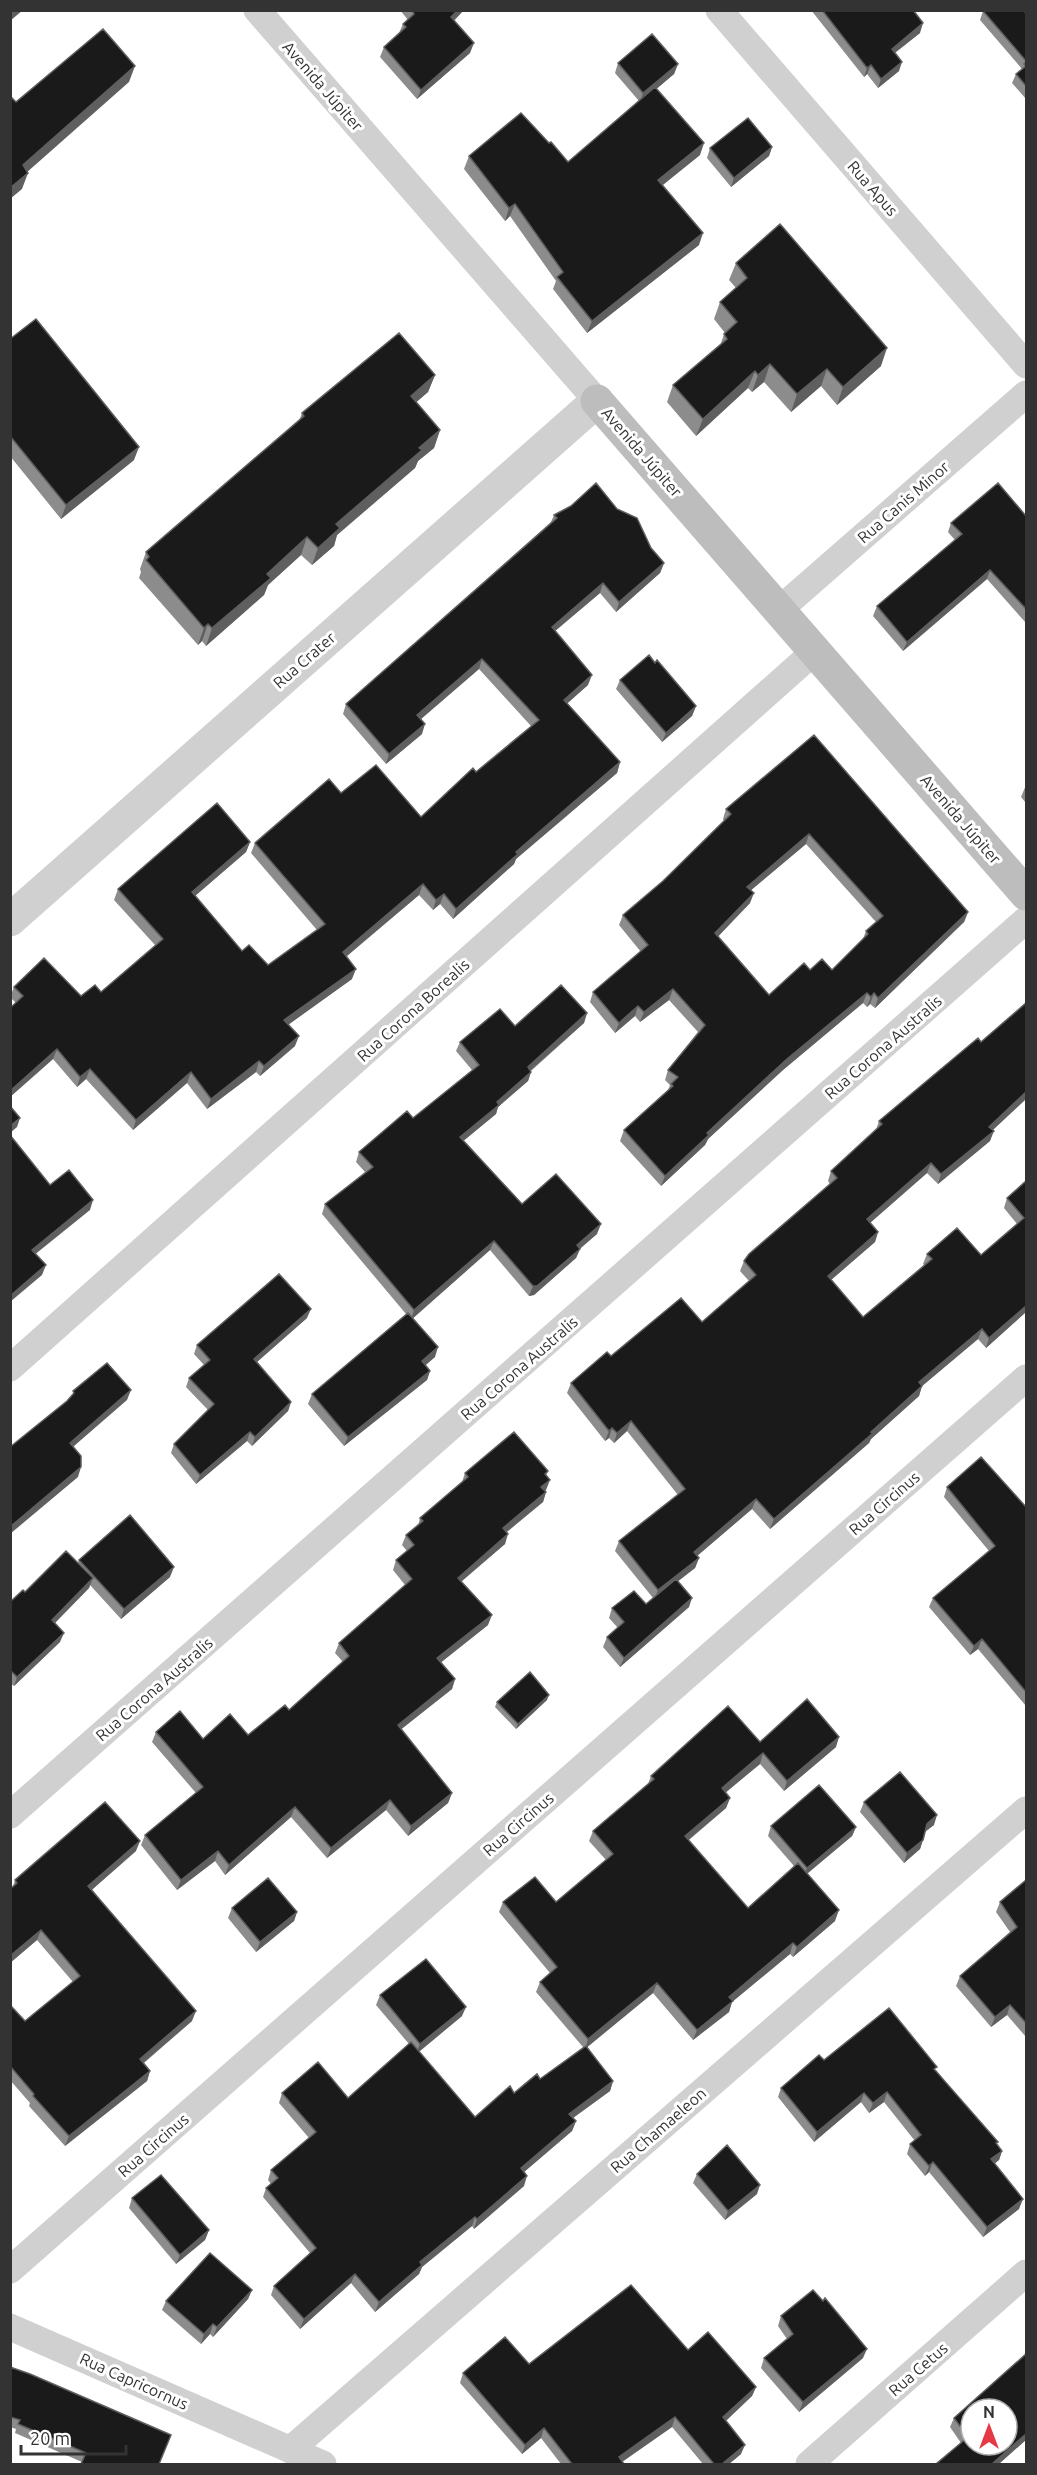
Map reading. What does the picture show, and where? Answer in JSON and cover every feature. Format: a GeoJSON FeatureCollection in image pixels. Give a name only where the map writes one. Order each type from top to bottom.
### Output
{"type":"FeatureCollection","features":[{"type":"Feature","properties":{"kind":"main road","name":"Avenida Júpiter"},"geometry":{"type":"LineString","coordinates":[[597,401],[1026,894]]}},
{"type":"Feature","properties":{"kind":"street","name":"Avenida Júpiter"},"geometry":{"type":"LineString","coordinates":[[257,10],[597,401]]}},
{"type":"Feature","properties":{"kind":"street","name":"Rua Apus"},"geometry":{"type":"LineString","coordinates":[[719,10],[1026,365]]}},
{"type":"Feature","properties":{"kind":"street","name":"Rua Canis Minor"},"geometry":{"type":"LineString","coordinates":[[779,610],[1026,394]]}},
{"type":"Feature","properties":{"kind":"street","name":"Rua Crater"},"geometry":{"type":"LineString","coordinates":[[10,920],[597,401]]}},
{"type":"Feature","properties":{"kind":"street","name":"Rua Corona Borealis"},"geometry":{"type":"LineString","coordinates":[[10,1368],[815,651]]}},
{"type":"Feature","properties":{"kind":"street","name":"Rua Corona Australis"},"geometry":{"type":"LineString","coordinates":[[10,1815],[1026,920]]}},
{"type":"Feature","properties":{"kind":"street","name":"Rua Circinus"},"geometry":{"type":"LineString","coordinates":[[10,2270],[1026,1378]]}},
{"type":"Feature","properties":{"kind":"street","name":"Rua Chamaeleon"},"geometry":{"type":"LineString","coordinates":[[290,2450],[1026,1810]]}},
{"type":"Feature","properties":{"kind":"street","name":"Rua Cetus"},"geometry":{"type":"LineString","coordinates":[[809,2464],[1026,2273]]}},
{"type":"Feature","properties":{"kind":"street","name":"Rua Capricornus"},"geometry":{"type":"LineString","coordinates":[[10,2327],[323,2464]]}},
{"type":"Feature","properties":{"kind":"building"},"geometry":{"type":"Polygon","coordinates":[[[412,10],[458,10],[451,17],[474,43],[421,90],[384,47],[406,27],[403,24],[414,14],[412,10]]]}},
{"type":"Feature","properties":{"kind":"building"},"geometry":{"type":"Polygon","coordinates":[[[822,10],[913,10],[923,23],[892,49],[902,62],[881,79],[871,65],[867,68],[822,10]]]}},
{"type":"Feature","properties":{"kind":"building"},"geometry":{"type":"Polygon","coordinates":[[[1024,10],[1026,14],[1026,61],[983,11],[1024,10]]]}},
{"type":"Feature","properties":{"kind":"building"},"geometry":{"type":"Polygon","coordinates":[[[103,29],[135,66],[23,165],[28,173],[10,188],[10,96],[16,102],[103,29]]]}},
{"type":"Feature","properties":{"kind":"building"},"geometry":{"type":"Polygon","coordinates":[[[652,34],[678,64],[643,93],[618,63],[652,34]]]}},
{"type":"Feature","properties":{"kind":"building"},"geometry":{"type":"Polygon","coordinates":[[[1026,66],[1026,86],[1016,74],[1026,66]]]}},
{"type":"Feature","properties":{"kind":"building"},"geometry":{"type":"Polygon","coordinates":[[[655,87],[704,143],[658,180],[703,233],[592,321],[557,277],[563,272],[515,204],[509,208],[469,156],[521,113],[568,162],[655,87]]]}},
{"type":"Feature","properties":{"kind":"building"},"geometry":{"type":"Polygon","coordinates":[[[748,118],[772,147],[734,178],[710,148],[748,118]]]}},
{"type":"Feature","properties":{"kind":"building"},"geometry":{"type":"Polygon","coordinates":[[[780,224],[887,348],[843,387],[827,369],[797,394],[770,364],[758,375],[755,371],[703,419],[673,385],[727,339],[724,334],[737,322],[720,302],[747,278],[736,263],[780,224]]]}},
{"type":"Feature","properties":{"kind":"building"},"geometry":{"type":"Polygon","coordinates":[[[36,319],[139,447],[66,505],[10,436],[10,339],[36,319]]]}},
{"type":"Feature","properties":{"kind":"building"},"geometry":{"type":"Polygon","coordinates":[[[399,333],[435,375],[411,396],[440,430],[419,448],[422,450],[336,524],[340,528],[318,548],[307,537],[267,574],[271,578],[212,628],[208,624],[204,628],[146,560],[149,557],[146,552],[304,416],[302,413],[399,333]]]}},
{"type":"Feature","properties":{"kind":"building"},"geometry":{"type":"Polygon","coordinates":[[[596,483],[617,509],[637,518],[651,548],[664,563],[619,602],[603,583],[552,627],[592,675],[564,700],[620,762],[516,852],[518,854],[456,909],[444,894],[436,900],[423,884],[343,952],[356,969],[284,1020],[299,1036],[264,1066],[259,1061],[211,1099],[191,1072],[136,1120],[90,1069],[80,1077],[57,1049],[10,1091],[10,1008],[23,996],[14,987],[44,958],[81,996],[95,985],[101,992],[163,939],[118,889],[217,803],[250,842],[192,892],[242,951],[249,945],[268,965],[325,924],[255,843],[329,779],[341,793],[376,765],[421,817],[473,768],[476,772],[539,720],[482,659],[417,715],[425,724],[389,754],[346,704],[557,518],[554,515],[571,506],[596,483]]]}},
{"type":"Feature","properties":{"kind":"building"},"geometry":{"type":"Polygon","coordinates":[[[998,483],[1026,516],[1026,609],[990,570],[907,642],[877,606],[962,534],[951,523],[998,483]]]}},
{"type":"Feature","properties":{"kind":"building"},"geometry":{"type":"Polygon","coordinates":[[[649,655],[655,663],[657,660],[696,706],[666,733],[620,680],[649,655]]]}},
{"type":"Feature","properties":{"kind":"building"},"geometry":{"type":"Polygon","coordinates":[[[814,735],[968,912],[878,998],[874,993],[871,997],[867,993],[787,1059],[707,1133],[709,1135],[665,1176],[624,1130],[673,1086],[671,1084],[678,1077],[668,1070],[705,1025],[673,989],[644,1012],[638,1006],[619,1023],[593,992],[648,945],[623,915],[663,881],[731,814],[726,809],[814,735]],[[809,834],[747,887],[754,893],[715,933],[769,995],[804,963],[810,970],[822,959],[832,970],[868,934],[866,931],[883,916],[809,834]]]}},
{"type":"Feature","properties":{"kind":"building"},"geometry":{"type":"Polygon","coordinates":[[[561,985],[587,1013],[528,1067],[531,1072],[497,1102],[499,1105],[460,1137],[522,1204],[556,1174],[601,1224],[577,1245],[580,1249],[537,1286],[533,1286],[494,1241],[414,1310],[325,1204],[373,1167],[359,1152],[407,1111],[413,1118],[479,1065],[460,1042],[500,1009],[515,1026],[561,985]]]}},
{"type":"Feature","properties":{"kind":"building"},"geometry":{"type":"Polygon","coordinates":[[[1026,1003],[1026,1092],[989,1127],[994,1131],[941,1174],[931,1163],[867,1219],[878,1232],[828,1276],[863,1317],[932,1259],[927,1254],[957,1228],[981,1255],[1024,1218],[1007,1198],[1026,1181],[1026,1306],[989,1338],[982,1329],[919,1382],[922,1386],[871,1432],[873,1433],[774,1519],[756,1499],[694,1552],[699,1558],[658,1590],[619,1541],[685,1489],[631,1421],[617,1433],[612,1428],[609,1431],[571,1383],[607,1352],[611,1356],[681,1298],[702,1322],[756,1275],[744,1261],[749,1254],[837,1178],[831,1171],[882,1124],[879,1121],[978,1038],[981,1042],[1026,1003]]]}},
{"type":"Feature","properties":{"kind":"building"},"geometry":{"type":"Polygon","coordinates":[[[10,1106],[20,1118],[10,1126],[10,1106]]]}},
{"type":"Feature","properties":{"kind":"building"},"geometry":{"type":"Polygon","coordinates":[[[10,1135],[50,1185],[69,1170],[93,1200],[32,1250],[46,1265],[10,1296],[10,1135]]]}},
{"type":"Feature","properties":{"kind":"building"},"geometry":{"type":"Polygon","coordinates":[[[279,1274],[311,1309],[254,1359],[291,1402],[255,1437],[250,1432],[200,1475],[174,1444],[214,1404],[189,1378],[210,1360],[197,1345],[279,1274]]]}},
{"type":"Feature","properties":{"kind":"building"},"geometry":{"type":"Polygon","coordinates":[[[408,1313],[438,1347],[422,1361],[430,1371],[348,1437],[312,1394],[408,1313]]]}},
{"type":"Feature","properties":{"kind":"building"},"geometry":{"type":"Polygon","coordinates":[[[107,1363],[131,1390],[70,1443],[81,1456],[81,1467],[10,1527],[10,1447],[67,1401],[74,1393],[73,1391],[107,1363]]]}},
{"type":"Feature","properties":{"kind":"building"},"geometry":{"type":"Polygon","coordinates":[[[514,1432],[548,1471],[545,1474],[550,1480],[541,1487],[546,1492],[503,1528],[508,1534],[458,1578],[492,1615],[437,1658],[455,1679],[398,1725],[452,1793],[411,1826],[390,1800],[331,1848],[295,1807],[229,1865],[218,1851],[181,1880],[145,1835],[203,1787],[156,1732],[180,1711],[203,1739],[230,1714],[248,1735],[285,1705],[289,1710],[349,1656],[339,1643],[412,1579],[396,1560],[414,1545],[406,1535],[423,1521],[420,1518],[468,1477],[465,1473],[514,1432]]]}},
{"type":"Feature","properties":{"kind":"building"},"geometry":{"type":"Polygon","coordinates":[[[981,1457],[1026,1507],[1026,1692],[982,1639],[974,1646],[933,1598],[995,1546],[947,1487],[981,1457]]]}},
{"type":"Feature","properties":{"kind":"building"},"geometry":{"type":"Polygon","coordinates":[[[130,1515],[174,1567],[124,1609],[79,1560],[130,1515]]]}},
{"type":"Feature","properties":{"kind":"building"},"geometry":{"type":"Polygon","coordinates":[[[66,1551],[93,1578],[52,1620],[64,1633],[17,1677],[10,1670],[10,1602],[23,1590],[25,1592],[66,1551]]]}},
{"type":"Feature","properties":{"kind":"building"},"geometry":{"type":"Polygon","coordinates":[[[676,1579],[692,1598],[624,1658],[607,1637],[624,1622],[612,1608],[634,1591],[646,1604],[676,1579]]]}},
{"type":"Feature","properties":{"kind":"building"},"geometry":{"type":"Polygon","coordinates":[[[530,1672],[549,1695],[518,1724],[497,1702],[530,1672]]]}},
{"type":"Feature","properties":{"kind":"building"},"geometry":{"type":"Polygon","coordinates":[[[807,1699],[839,1737],[787,1781],[763,1753],[722,1788],[730,1798],[685,1836],[748,1908],[798,1863],[839,1910],[797,1947],[793,1943],[729,1997],[733,2001],[697,2030],[657,1983],[588,2039],[540,1982],[557,1967],[503,1902],[535,1877],[556,1902],[613,1854],[593,1831],[654,1779],[651,1776],[728,1706],[760,1742],[807,1699]]]}},
{"type":"Feature","properties":{"kind":"building"},"geometry":{"type":"Polygon","coordinates":[[[900,1772],[937,1815],[927,1824],[923,1840],[907,1853],[864,1802],[900,1772]]]}},
{"type":"Feature","properties":{"kind":"building"},"geometry":{"type":"Polygon","coordinates":[[[819,1785],[856,1827],[807,1868],[771,1826],[819,1785]]]}},
{"type":"Feature","properties":{"kind":"building"},"geometry":{"type":"Polygon","coordinates":[[[105,1802],[140,1841],[88,1886],[196,2011],[140,2059],[150,2071],[69,2136],[10,2066],[10,2005],[25,2021],[80,1976],[41,1930],[10,1956],[10,1889],[17,1883],[15,1880],[105,1802]]]}},
{"type":"Feature","properties":{"kind":"building"},"geometry":{"type":"Polygon","coordinates":[[[268,1878],[297,1912],[260,1942],[232,1908],[268,1878]]]}},
{"type":"Feature","properties":{"kind":"building"},"geometry":{"type":"Polygon","coordinates":[[[1026,1880],[1026,2023],[1010,2005],[995,2017],[960,1976],[1017,1927],[1000,1902],[1026,1880]]]}},
{"type":"Feature","properties":{"kind":"building"},"geometry":{"type":"Polygon","coordinates":[[[426,1959],[466,2007],[420,2044],[380,1995],[426,1959]]]}},
{"type":"Feature","properties":{"kind":"building"},"geometry":{"type":"Polygon","coordinates":[[[889,2008],[937,2067],[934,2069],[998,2142],[996,2143],[1002,2151],[991,2159],[1023,2199],[987,2227],[933,2162],[929,2166],[910,2144],[921,2135],[887,2092],[873,2103],[864,2093],[817,2132],[781,2088],[819,2055],[824,2060],[889,2008]]]}},
{"type":"Feature","properties":{"kind":"building"},"geometry":{"type":"Polygon","coordinates":[[[411,2042],[475,2117],[510,2086],[514,2093],[537,2074],[540,2079],[586,2046],[613,2081],[569,2114],[576,2121],[521,2168],[527,2176],[477,2219],[475,2217],[420,2262],[422,2265],[379,2302],[355,2274],[304,2319],[274,2286],[316,2248],[266,2188],[278,2178],[271,2170],[316,2132],[282,2093],[318,2062],[348,2098],[411,2042]]]}},
{"type":"Feature","properties":{"kind":"building"},"geometry":{"type":"Polygon","coordinates":[[[727,2145],[760,2185],[728,2211],[697,2174],[727,2145]]]}},
{"type":"Feature","properties":{"kind":"building"},"geometry":{"type":"Polygon","coordinates":[[[161,2175],[209,2230],[180,2255],[132,2198],[161,2175]]]}},
{"type":"Feature","properties":{"kind":"building"},"geometry":{"type":"Polygon","coordinates":[[[210,2253],[252,2290],[217,2327],[213,2324],[204,2334],[166,2301],[210,2253]]]}},
{"type":"Feature","properties":{"kind":"building"},"geometry":{"type":"Polygon","coordinates":[[[631,2285],[688,2350],[708,2332],[756,2387],[723,2417],[745,2445],[722,2464],[714,2464],[675,2417],[619,2457],[624,2464],[572,2464],[544,2428],[525,2445],[463,2373],[505,2337],[529,2364],[631,2285]]]}},
{"type":"Feature","properties":{"kind":"building"},"geometry":{"type":"Polygon","coordinates":[[[813,2290],[823,2301],[825,2298],[867,2349],[803,2402],[764,2358],[793,2334],[781,2316],[813,2290]]]}},
{"type":"Feature","properties":{"kind":"building"},"geometry":{"type":"Polygon","coordinates":[[[1026,2354],[1026,2434],[1019,2440],[1019,2397],[978,2397],[1026,2354]]]}},
{"type":"Feature","properties":{"kind":"building"},"geometry":{"type":"Polygon","coordinates":[[[10,2367],[171,2435],[159,2464],[81,2464],[86,2453],[18,2424],[20,2420],[10,2417],[10,2367]]]}},
{"type":"Feature","properties":{"kind":"building"},"geometry":{"type":"Polygon","coordinates":[[[959,2414],[959,2425],[954,2418],[959,2414]]]}},
{"type":"Feature","properties":{"kind":"building"},"geometry":{"type":"Polygon","coordinates":[[[959,2445],[959,2457],[1000,2457],[992,2464],[936,2464],[959,2445]]]}}]}
